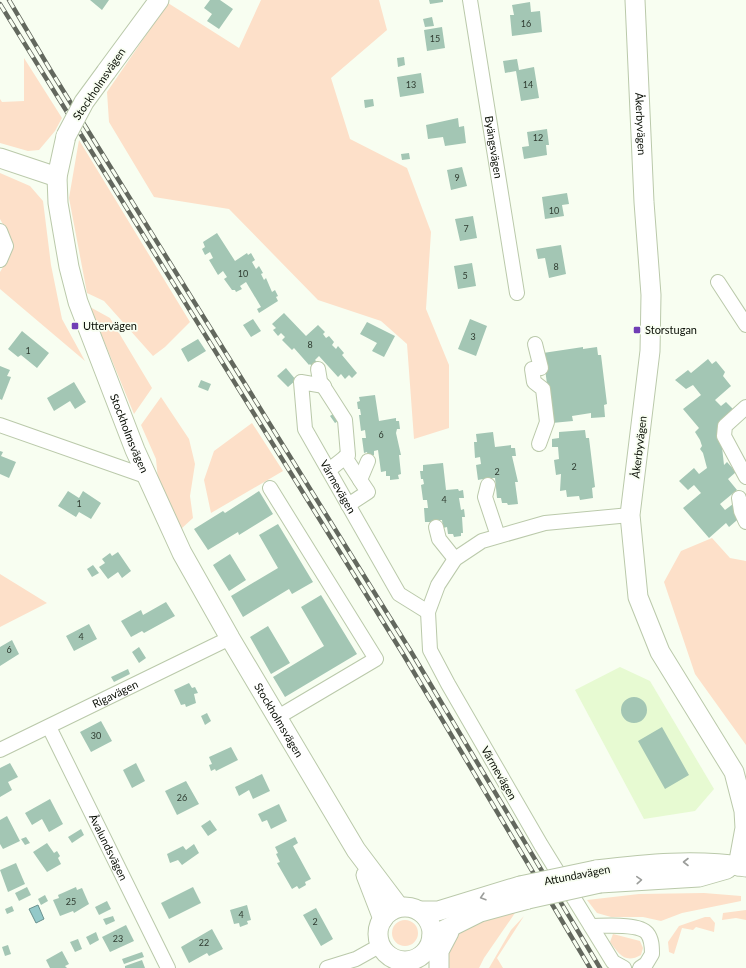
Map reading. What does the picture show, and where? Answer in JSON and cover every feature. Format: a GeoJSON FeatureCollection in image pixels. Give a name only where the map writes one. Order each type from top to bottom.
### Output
{"type":"FeatureCollection","features":[{"type":"Feature","properties":{"kind":"street","name":"Stockholmsvägen"},"geometry":{"type":"LineString","coordinates":[[159,0],[84,102],[66,136],[56,177],[59,210],[69,267],[78,302],[148,477],[182,553],[230,638],[356,850],[400,907]]}},
{"type":"Feature","properties":{"kind":"street","name":"Byängsvägen"},"geometry":{"type":"LineString","coordinates":[[470,0],[517,293]]}},
{"type":"Feature","properties":{"kind":"street","name":"Åkerbyvägen"},"geometry":{"type":"LineString","coordinates":[[635,0],[644,202],[651,295],[650,351],[630,515],[638,597],[657,645],[688,699],[734,772],[744,811],[745,828],[742,867]]}},
{"type":"Feature","properties":{"kind":"street"},"geometry":{"type":"LineString","coordinates":[[0,158],[56,177]]}},
{"type":"Feature","properties":{"kind":"street"},"geometry":{"type":"LineString","coordinates":[[0,231],[6,246],[0,260]]}},
{"type":"Feature","properties":{"kind":"street"},"geometry":{"type":"LineString","coordinates":[[718,282],[746,325]]}},
{"type":"Feature","properties":{"kind":"street"},"geometry":{"type":"LineString","coordinates":[[535,344],[541,368],[532,369],[534,382],[543,389],[547,422],[539,444]]}},
{"type":"Feature","properties":{"kind":"street"},"geometry":{"type":"LineString","coordinates":[[318,369],[320,381],[345,420],[348,455],[328,470]]}},
{"type":"Feature","properties":{"kind":"street","name":"Värmevägen"},"geometry":{"type":"LineString","coordinates":[[324,386],[301,382],[306,429],[399,594],[428,612]]}},
{"type":"Feature","properties":{"kind":"street"},"geometry":{"type":"LineString","coordinates":[[746,407],[726,426],[724,436],[746,477]]}},
{"type":"Feature","properties":{"kind":"street"},"geometry":{"type":"LineString","coordinates":[[0,425],[148,477]]}},
{"type":"Feature","properties":{"kind":"street"},"geometry":{"type":"LineString","coordinates":[[346,457],[368,492],[348,505]]}},
{"type":"Feature","properties":{"kind":"street"},"geometry":{"type":"LineString","coordinates":[[360,480],[368,461]]}},
{"type":"Feature","properties":{"kind":"street"},"geometry":{"type":"LineString","coordinates":[[488,485],[485,497],[498,536]]}},
{"type":"Feature","properties":{"kind":"street"},"geometry":{"type":"LineString","coordinates":[[270,488],[376,659],[278,717]]}},
{"type":"Feature","properties":{"kind":"street"},"geometry":{"type":"LineString","coordinates":[[738,498],[741,511],[746,522]]}},
{"type":"Feature","properties":{"kind":"street","name":"Värmevägen"},"geometry":{"type":"LineString","coordinates":[[624,968],[613,962],[541,845],[430,650],[428,612],[438,585],[455,559],[482,541],[545,523],[630,515]]}},
{"type":"Feature","properties":{"kind":"street"},"geometry":{"type":"LineString","coordinates":[[436,527],[439,539],[455,559]]}},
{"type":"Feature","properties":{"kind":"street","name":"Rigavägen"},"geometry":{"type":"LineString","coordinates":[[0,750],[230,638]]}},
{"type":"Feature","properties":{"kind":"street","name":"Åvalundsvägen"},"geometry":{"type":"LineString","coordinates":[[49,727],[168,968]]}},
{"type":"Feature","properties":{"kind":"street","name":"Stockholmsvägen"},"geometry":{"type":"LineString","coordinates":[[356,850],[383,918]]}},
{"type":"Feature","properties":{"kind":"street","name":"Attundavägen"},"geometry":{"type":"LineString","coordinates":[[420,911],[438,911],[598,876],[699,877],[742,867]]}},
{"type":"Feature","properties":{"kind":"street","name":"Attundavägen"},"geometry":{"type":"LineString","coordinates":[[429,951],[456,923],[524,893]]}},
{"type":"Feature","properties":{"kind":"street"},"geometry":{"type":"LineString","coordinates":[[400,907],[410,907],[420,911],[429,922],[429,951],[403,964],[389,954],[381,945],[378,936],[379,927],[383,918],[390,911],[400,907]]}},
{"type":"Feature","properties":{"kind":"street"},"geometry":{"type":"LineString","coordinates":[[439,968],[438,960],[442,943],[456,923]]}},
{"type":"Feature","properties":{"kind":"street"},"geometry":{"type":"LineString","coordinates":[[591,926],[632,927],[640,928],[646,932],[650,938],[652,954],[646,964],[640,968]]}},
{"type":"Feature","properties":{"kind":"street"},"geometry":{"type":"LineString","coordinates":[[328,968],[356,959],[381,945]]}},
{"type":"Feature","properties":{"kind":"shaded area"},"geometry":{"type":"Polygon","coordinates":[[[261,0],[379,0],[387,30],[331,78],[350,139],[407,168],[431,232],[426,309],[449,365],[449,428],[414,439],[407,344],[381,321],[318,300],[229,209],[154,197],[109,122],[107,92],[168,3],[239,48],[261,0]]]}},
{"type":"Feature","properties":{"kind":"shaded area"},"geometry":{"type":"Polygon","coordinates":[[[24,58],[62,118],[55,131],[39,150],[28,151],[0,143],[0,99],[2,102],[24,101],[24,58]]]}},
{"type":"Feature","properties":{"kind":"shaded area"},"geometry":{"type":"Polygon","coordinates":[[[79,140],[190,322],[165,347],[153,356],[104,301],[87,293],[69,198],[79,140]]]}},
{"type":"Feature","properties":{"kind":"shaded area"},"geometry":{"type":"Polygon","coordinates":[[[0,173],[30,186],[43,201],[51,265],[62,319],[85,361],[0,289],[0,272],[6,262],[10,237],[0,219],[0,173]]]}},
{"type":"Feature","properties":{"kind":"shaded area"},"geometry":{"type":"Polygon","coordinates":[[[90,307],[110,318],[152,388],[134,414],[90,307]]]}},
{"type":"Feature","properties":{"kind":"shaded area"},"geometry":{"type":"Polygon","coordinates":[[[161,397],[189,439],[195,464],[190,496],[193,518],[181,529],[158,480],[156,459],[141,425],[161,397]]]}},
{"type":"Feature","properties":{"kind":"shaded area"},"geometry":{"type":"Polygon","coordinates":[[[252,423],[283,471],[211,513],[204,480],[214,451],[252,423]]]}},
{"type":"Feature","properties":{"kind":"shaded area"},"geometry":{"type":"Polygon","coordinates":[[[712,538],[730,558],[746,561],[746,745],[695,674],[664,582],[681,551],[712,538]]]}},
{"type":"Feature","properties":{"kind":"shaded area"},"geometry":{"type":"Polygon","coordinates":[[[0,574],[47,603],[0,627],[0,574]]]}},
{"type":"Feature","properties":{"kind":"shaded area"},"geometry":{"type":"Polygon","coordinates":[[[620,667],[650,681],[714,789],[695,811],[644,819],[575,690],[620,667]]]}},
{"type":"Feature","properties":{"kind":"shaded area"},"geometry":{"type":"Polygon","coordinates":[[[704,893],[741,896],[741,901],[682,913],[661,921],[643,917],[611,917],[597,913],[587,900],[639,894],[704,893]]]}},
{"type":"Feature","properties":{"kind":"shaded area"},"geometry":{"type":"Polygon","coordinates":[[[746,910],[746,920],[736,918],[722,920],[723,913],[746,910]]]}},
{"type":"Feature","properties":{"kind":"shaded area"},"geometry":{"type":"Polygon","coordinates":[[[515,913],[484,958],[479,968],[447,968],[449,946],[460,934],[468,928],[488,920],[515,913]]]}},
{"type":"Feature","properties":{"kind":"shaded area"},"geometry":{"type":"Polygon","coordinates":[[[524,916],[497,958],[503,968],[489,968],[511,930],[524,916]]]}},
{"type":"Feature","properties":{"kind":"shaded area"},"geometry":{"type":"Polygon","coordinates":[[[705,917],[710,917],[715,923],[714,932],[696,927],[693,930],[682,928],[674,954],[669,952],[668,942],[679,926],[705,917]]]}},
{"type":"Feature","properties":{"kind":"shaded area"},"geometry":{"type":"Polygon","coordinates":[[[405,920],[414,924],[418,933],[414,942],[405,946],[396,942],[392,933],[396,924],[405,920]]]}},
{"type":"Feature","properties":{"kind":"shaded area"},"geometry":{"type":"Polygon","coordinates":[[[613,934],[640,941],[643,948],[641,955],[635,958],[627,958],[620,954],[610,942],[613,934]]]}},
{"type":"Feature","properties":{"kind":"water"},"geometry":{"type":"Polygon","coordinates":[[[38,905],[44,919],[36,923],[29,909],[38,905]]]}},
{"type":"Feature","properties":{"kind":"building"},"geometry":{"type":"Polygon","coordinates":[[[90,0],[109,0],[102,10],[90,0]]]}},
{"type":"Feature","properties":{"kind":"building"},"geometry":{"type":"Polygon","coordinates":[[[210,0],[220,0],[233,9],[219,29],[207,21],[212,14],[204,8],[210,0]]]}},
{"type":"Feature","properties":{"kind":"building"},"geometry":{"type":"Polygon","coordinates":[[[429,0],[443,0],[443,2],[430,4],[429,0]]]}},
{"type":"Feature","properties":{"kind":"building"},"geometry":{"type":"Polygon","coordinates":[[[530,2],[531,12],[540,11],[542,32],[512,36],[510,15],[514,15],[512,5],[530,2]]]}},
{"type":"Feature","properties":{"kind":"building"},"geometry":{"type":"Polygon","coordinates":[[[432,17],[434,26],[425,27],[423,19],[432,17]]]}},
{"type":"Feature","properties":{"kind":"building"},"geometry":{"type":"Polygon","coordinates":[[[442,27],[445,48],[427,51],[424,30],[442,27]]]}},
{"type":"Feature","properties":{"kind":"building"},"geometry":{"type":"Polygon","coordinates":[[[404,57],[405,65],[398,67],[397,58],[404,57]]]}},
{"type":"Feature","properties":{"kind":"building"},"geometry":{"type":"Polygon","coordinates":[[[517,59],[519,70],[534,67],[539,98],[521,101],[516,71],[505,73],[503,61],[517,59]]]}},
{"type":"Feature","properties":{"kind":"building"},"geometry":{"type":"Polygon","coordinates":[[[421,73],[424,93],[400,97],[397,77],[421,73]]]}},
{"type":"Feature","properties":{"kind":"building"},"geometry":{"type":"Polygon","coordinates":[[[373,99],[374,106],[365,108],[364,100],[373,99]]]}},
{"type":"Feature","properties":{"kind":"building"},"geometry":{"type":"Polygon","coordinates":[[[458,118],[459,127],[464,126],[466,143],[445,146],[443,137],[428,139],[426,125],[458,118]]]}},
{"type":"Feature","properties":{"kind":"building"},"geometry":{"type":"Polygon","coordinates":[[[547,129],[549,145],[546,145],[547,155],[524,159],[522,147],[529,146],[527,132],[547,129]]]}},
{"type":"Feature","properties":{"kind":"building"},"geometry":{"type":"Polygon","coordinates":[[[409,153],[410,159],[402,160],[401,154],[409,153]]]}},
{"type":"Feature","properties":{"kind":"building"},"geometry":{"type":"Polygon","coordinates":[[[462,167],[467,186],[451,190],[447,170],[462,167]]]}},
{"type":"Feature","properties":{"kind":"building"},"geometry":{"type":"Polygon","coordinates":[[[567,193],[569,204],[562,205],[564,216],[545,219],[542,197],[567,193]]]}},
{"type":"Feature","properties":{"kind":"building"},"geometry":{"type":"Polygon","coordinates":[[[473,216],[477,238],[460,241],[455,219],[473,216]]]}},
{"type":"Feature","properties":{"kind":"building"},"geometry":{"type":"Polygon","coordinates":[[[217,233],[235,261],[247,253],[248,255],[251,253],[255,260],[252,262],[256,269],[259,266],[263,273],[261,274],[264,280],[266,278],[272,292],[275,290],[278,296],[276,297],[278,301],[259,313],[257,309],[261,307],[246,282],[240,286],[242,289],[236,292],[235,290],[232,290],[224,279],[227,277],[223,271],[218,275],[209,260],[213,258],[210,252],[205,255],[202,249],[205,247],[203,242],[217,233]]]}},
{"type":"Feature","properties":{"kind":"building"},"geometry":{"type":"Polygon","coordinates":[[[561,245],[566,274],[549,278],[545,258],[538,259],[536,249],[561,245]]]}},
{"type":"Feature","properties":{"kind":"building"},"geometry":{"type":"Polygon","coordinates":[[[472,263],[476,286],[458,289],[454,266],[472,263]]]}},
{"type":"Feature","properties":{"kind":"building"},"geometry":{"type":"Polygon","coordinates":[[[284,313],[306,336],[318,325],[325,332],[323,334],[326,338],[329,336],[334,342],[332,345],[336,349],[338,346],[344,353],[342,355],[357,373],[352,378],[349,375],[345,379],[341,374],[338,377],[319,356],[315,360],[318,363],[313,368],[310,364],[309,365],[294,348],[292,350],[282,340],[285,337],[281,333],[278,336],[273,330],[276,328],[272,324],[284,313]]]}},
{"type":"Feature","properties":{"kind":"building"},"geometry":{"type":"Polygon","coordinates":[[[253,319],[261,331],[251,337],[243,325],[253,319]]]}},
{"type":"Feature","properties":{"kind":"building"},"geometry":{"type":"Polygon","coordinates":[[[470,319],[487,326],[476,356],[458,349],[470,319]]]}},
{"type":"Feature","properties":{"kind":"building"},"geometry":{"type":"Polygon","coordinates":[[[367,322],[395,336],[384,357],[372,351],[377,343],[360,334],[367,322]]]}},
{"type":"Feature","properties":{"kind":"building"},"geometry":{"type":"Polygon","coordinates":[[[22,331],[49,353],[37,368],[21,355],[18,357],[8,349],[22,331]]]}},
{"type":"Feature","properties":{"kind":"building"},"geometry":{"type":"Polygon","coordinates":[[[198,339],[206,351],[188,362],[181,349],[198,339]]]}},
{"type":"Feature","properties":{"kind":"building"},"geometry":{"type":"Polygon","coordinates":[[[583,347],[583,349],[597,347],[598,355],[601,355],[607,404],[604,405],[605,417],[591,418],[591,413],[572,416],[573,421],[552,423],[543,353],[583,347]]]}},
{"type":"Feature","properties":{"kind":"building"},"geometry":{"type":"Polygon","coordinates":[[[708,359],[712,364],[716,361],[725,372],[723,376],[731,386],[715,400],[721,406],[726,402],[736,412],[724,419],[717,427],[724,445],[722,447],[724,465],[727,462],[736,472],[728,479],[737,490],[720,504],[725,510],[733,504],[743,515],[729,527],[726,523],[709,538],[683,508],[701,493],[694,485],[688,490],[679,481],[694,468],[699,474],[707,468],[703,453],[700,449],[702,446],[700,440],[695,432],[699,428],[683,409],[701,395],[693,385],[686,389],[675,380],[688,370],[691,373],[708,359]]]}},
{"type":"Feature","properties":{"kind":"building"},"geometry":{"type":"Polygon","coordinates":[[[0,366],[10,370],[7,376],[11,377],[2,400],[0,399],[0,366]]]}},
{"type":"Feature","properties":{"kind":"building"},"geometry":{"type":"Polygon","coordinates":[[[286,368],[296,380],[288,387],[277,376],[286,368]]]}},
{"type":"Feature","properties":{"kind":"building"},"geometry":{"type":"Polygon","coordinates":[[[201,380],[211,384],[208,391],[198,387],[201,380]]]}},
{"type":"Feature","properties":{"kind":"building"},"geometry":{"type":"Polygon","coordinates":[[[74,382],[86,402],[75,409],[70,401],[54,411],[47,398],[74,382]]]}},
{"type":"Feature","properties":{"kind":"building"},"geometry":{"type":"Polygon","coordinates":[[[375,395],[379,421],[396,418],[396,421],[399,421],[400,429],[397,429],[396,433],[401,455],[399,455],[401,474],[398,475],[399,479],[390,480],[390,476],[386,476],[386,471],[381,472],[378,450],[374,451],[374,455],[368,456],[367,452],[364,453],[362,438],[366,438],[365,430],[361,431],[359,415],[361,415],[357,402],[360,401],[359,397],[375,395]]]}},
{"type":"Feature","properties":{"kind":"building"},"geometry":{"type":"Polygon","coordinates":[[[336,412],[340,420],[335,423],[330,416],[336,412]]]}},
{"type":"Feature","properties":{"kind":"building"},"geometry":{"type":"Polygon","coordinates":[[[585,430],[586,438],[589,438],[595,487],[592,488],[593,498],[580,500],[579,496],[567,497],[566,490],[560,491],[561,474],[556,475],[554,460],[559,459],[558,447],[552,447],[552,439],[559,438],[559,432],[585,430]]]}},
{"type":"Feature","properties":{"kind":"building"},"geometry":{"type":"Polygon","coordinates":[[[493,432],[495,447],[511,445],[511,448],[515,448],[516,456],[512,456],[518,482],[515,482],[518,504],[508,505],[507,503],[502,503],[501,498],[497,498],[495,478],[490,478],[491,482],[483,483],[483,479],[478,480],[476,465],[481,464],[480,457],[475,458],[474,442],[477,442],[476,434],[493,432]]]}},
{"type":"Feature","properties":{"kind":"building"},"geometry":{"type":"Polygon","coordinates":[[[0,451],[3,452],[1,456],[16,462],[9,478],[0,474],[0,451]]]}},
{"type":"Feature","properties":{"kind":"building"},"geometry":{"type":"Polygon","coordinates":[[[443,463],[446,490],[463,490],[464,498],[459,498],[461,510],[464,509],[465,517],[462,517],[463,533],[461,533],[461,536],[454,537],[453,534],[448,534],[447,527],[443,528],[442,520],[438,520],[439,525],[432,525],[431,522],[425,522],[424,508],[428,508],[427,500],[423,500],[421,485],[424,484],[423,479],[421,479],[420,471],[423,471],[423,465],[443,463]]]}},
{"type":"Feature","properties":{"kind":"building"},"geometry":{"type":"Polygon","coordinates":[[[68,491],[79,498],[83,491],[101,503],[91,519],[79,512],[76,517],[58,506],[68,491]]]}},
{"type":"Feature","properties":{"kind":"building"},"geometry":{"type":"Polygon","coordinates":[[[259,491],[273,514],[239,535],[238,532],[208,550],[194,529],[223,511],[225,513],[259,491]]]}},
{"type":"Feature","properties":{"kind":"building"},"geometry":{"type":"Polygon","coordinates":[[[278,524],[313,582],[292,594],[289,589],[243,617],[231,596],[278,568],[259,535],[278,524]]]}},
{"type":"Feature","properties":{"kind":"building"},"geometry":{"type":"Polygon","coordinates":[[[118,552],[131,571],[122,578],[118,572],[108,579],[99,567],[105,563],[102,559],[110,553],[112,556],[118,552]]]}},
{"type":"Feature","properties":{"kind":"building"},"geometry":{"type":"Polygon","coordinates":[[[230,554],[246,580],[229,591],[213,565],[230,554]]]}},
{"type":"Feature","properties":{"kind":"building"},"geometry":{"type":"Polygon","coordinates":[[[93,565],[99,573],[92,577],[87,569],[93,565]]]}},
{"type":"Feature","properties":{"kind":"building"},"geometry":{"type":"Polygon","coordinates":[[[321,595],[357,654],[285,697],[273,677],[324,646],[301,607],[321,595]]]}},
{"type":"Feature","properties":{"kind":"building"},"geometry":{"type":"Polygon","coordinates":[[[166,602],[175,616],[144,633],[142,631],[131,637],[121,621],[141,610],[143,615],[166,602]]]}},
{"type":"Feature","properties":{"kind":"building"},"geometry":{"type":"Polygon","coordinates":[[[89,624],[97,639],[74,651],[66,636],[89,624]]]}},
{"type":"Feature","properties":{"kind":"building"},"geometry":{"type":"Polygon","coordinates":[[[268,626],[290,663],[271,674],[250,637],[268,626]]]}},
{"type":"Feature","properties":{"kind":"building"},"geometry":{"type":"Polygon","coordinates":[[[12,640],[19,654],[0,666],[0,647],[12,640]]]}},
{"type":"Feature","properties":{"kind":"building"},"geometry":{"type":"Polygon","coordinates":[[[139,647],[146,658],[139,663],[132,652],[139,647]]]}},
{"type":"Feature","properties":{"kind":"building"},"geometry":{"type":"Polygon","coordinates":[[[128,669],[130,674],[114,682],[111,677],[128,669]]]}},
{"type":"Feature","properties":{"kind":"building"},"geometry":{"type":"Polygon","coordinates":[[[189,683],[192,688],[195,687],[198,693],[194,694],[196,703],[186,707],[185,704],[181,705],[174,690],[189,683]]]}},
{"type":"Feature","properties":{"kind":"building"},"geometry":{"type":"Polygon","coordinates":[[[634,697],[643,701],[647,710],[643,719],[634,723],[625,719],[621,710],[625,701],[634,697]]]}},
{"type":"Feature","properties":{"kind":"building"},"geometry":{"type":"Polygon","coordinates":[[[207,713],[211,721],[205,725],[201,716],[207,713]]]}},
{"type":"Feature","properties":{"kind":"building"},"geometry":{"type":"Polygon","coordinates":[[[101,721],[112,741],[91,752],[80,732],[101,721]]]}},
{"type":"Feature","properties":{"kind":"building"},"geometry":{"type":"Polygon","coordinates":[[[662,727],[689,775],[665,789],[638,741],[662,727]]]}},
{"type":"Feature","properties":{"kind":"building"},"geometry":{"type":"Polygon","coordinates":[[[231,747],[238,760],[216,771],[215,769],[211,771],[209,765],[212,764],[209,757],[231,747]]]}},
{"type":"Feature","properties":{"kind":"building"},"geometry":{"type":"Polygon","coordinates":[[[10,763],[18,777],[8,782],[12,790],[0,797],[0,768],[10,763]]]}},
{"type":"Feature","properties":{"kind":"building"},"geometry":{"type":"Polygon","coordinates":[[[136,763],[145,781],[132,788],[123,770],[136,763]]]}},
{"type":"Feature","properties":{"kind":"building"},"geometry":{"type":"Polygon","coordinates":[[[262,774],[270,791],[253,799],[249,790],[239,796],[235,787],[262,774]]]}},
{"type":"Feature","properties":{"kind":"building"},"geometry":{"type":"Polygon","coordinates":[[[186,781],[199,804],[177,815],[165,791],[186,781]]]}},
{"type":"Feature","properties":{"kind":"building"},"geometry":{"type":"Polygon","coordinates":[[[50,799],[63,824],[49,832],[42,819],[32,825],[25,813],[50,799]]]}},
{"type":"Feature","properties":{"kind":"building"},"geometry":{"type":"Polygon","coordinates":[[[279,804],[287,821],[271,829],[267,820],[262,822],[258,814],[279,804]]]}},
{"type":"Feature","properties":{"kind":"building"},"geometry":{"type":"Polygon","coordinates":[[[7,816],[20,841],[3,849],[0,844],[0,820],[7,816]]]}},
{"type":"Feature","properties":{"kind":"building"},"geometry":{"type":"Polygon","coordinates":[[[210,820],[217,830],[208,836],[201,826],[210,820]]]}},
{"type":"Feature","properties":{"kind":"building"},"geometry":{"type":"Polygon","coordinates":[[[81,829],[84,835],[72,843],[68,837],[81,829]]]}},
{"type":"Feature","properties":{"kind":"building"},"geometry":{"type":"Polygon","coordinates":[[[26,837],[30,843],[25,845],[21,839],[26,837]]]}},
{"type":"Feature","properties":{"kind":"building"},"geometry":{"type":"Polygon","coordinates":[[[295,837],[298,843],[293,846],[311,879],[305,882],[306,885],[299,889],[297,886],[292,889],[277,863],[280,862],[276,854],[278,853],[275,847],[295,837]]]}},
{"type":"Feature","properties":{"kind":"building"},"geometry":{"type":"Polygon","coordinates":[[[47,843],[54,853],[57,851],[60,856],[58,858],[61,864],[47,872],[33,852],[47,843]]]}},
{"type":"Feature","properties":{"kind":"building"},"geometry":{"type":"Polygon","coordinates":[[[194,844],[199,853],[182,865],[178,860],[170,863],[167,854],[183,846],[186,850],[194,844]]]}},
{"type":"Feature","properties":{"kind":"building"},"geometry":{"type":"Polygon","coordinates":[[[16,863],[25,884],[8,892],[0,870],[16,863]]]}},
{"type":"Feature","properties":{"kind":"building"},"geometry":{"type":"Polygon","coordinates":[[[27,887],[31,895],[19,901],[15,893],[27,887]]]}},
{"type":"Feature","properties":{"kind":"building"},"geometry":{"type":"Polygon","coordinates":[[[76,887],[77,890],[82,888],[89,904],[74,913],[73,911],[60,916],[53,900],[59,898],[58,895],[76,887]]]}},
{"type":"Feature","properties":{"kind":"building"},"geometry":{"type":"Polygon","coordinates":[[[193,887],[201,903],[169,919],[161,903],[193,887]]]}},
{"type":"Feature","properties":{"kind":"building"},"geometry":{"type":"Polygon","coordinates":[[[45,895],[48,901],[41,905],[38,899],[45,895]]]}},
{"type":"Feature","properties":{"kind":"building"},"geometry":{"type":"Polygon","coordinates":[[[107,901],[111,909],[99,915],[95,907],[107,901]]]}},
{"type":"Feature","properties":{"kind":"building"},"geometry":{"type":"Polygon","coordinates":[[[247,905],[251,920],[247,921],[248,924],[240,927],[239,923],[234,924],[230,910],[247,905]]]}},
{"type":"Feature","properties":{"kind":"building"},"geometry":{"type":"Polygon","coordinates":[[[12,906],[14,911],[7,914],[5,909],[12,906]]]}},
{"type":"Feature","properties":{"kind":"building"},"geometry":{"type":"Polygon","coordinates":[[[316,908],[333,939],[321,946],[303,915],[316,908]]]}},
{"type":"Feature","properties":{"kind":"building"},"geometry":{"type":"Polygon","coordinates":[[[113,916],[115,921],[106,925],[103,919],[113,916]]]}},
{"type":"Feature","properties":{"kind":"building"},"geometry":{"type":"Polygon","coordinates":[[[126,925],[134,941],[110,952],[102,937],[126,925]]]}},
{"type":"Feature","properties":{"kind":"building"},"geometry":{"type":"Polygon","coordinates":[[[212,929],[223,949],[209,956],[207,953],[189,963],[181,947],[212,929]]]}},
{"type":"Feature","properties":{"kind":"building"},"geometry":{"type":"Polygon","coordinates":[[[96,932],[99,940],[90,945],[86,937],[96,932]]]}},
{"type":"Feature","properties":{"kind":"building"},"geometry":{"type":"Polygon","coordinates":[[[78,939],[82,949],[75,952],[70,942],[78,939]]]}},
{"type":"Feature","properties":{"kind":"building"},"geometry":{"type":"Polygon","coordinates":[[[8,945],[11,954],[5,956],[2,947],[8,945]]]}},
{"type":"Feature","properties":{"kind":"building"},"geometry":{"type":"Polygon","coordinates":[[[62,951],[69,964],[65,966],[67,968],[50,968],[46,960],[62,951]]]}},
{"type":"Feature","properties":{"kind":"building"},"geometry":{"type":"Polygon","coordinates":[[[142,952],[144,957],[124,964],[122,959],[142,952]]]}},
{"type":"Feature","properties":{"kind":"building"},"geometry":{"type":"Polygon","coordinates":[[[142,960],[145,968],[125,968],[125,966],[142,960]]]}},
{"type":"Feature","properties":{"kind":"railway"},"geometry":{"type":"LineString","coordinates":[[9,0],[51,71],[410,650],[600,968]]}},
{"type":"Feature","properties":{"kind":"railway"},"geometry":{"type":"LineString","coordinates":[[0,4],[403,654],[590,968]]}},
{"type":"Feature","properties":{"kind":"place","name":"Uttervägen"},"geometry":{"type":"Point","coordinates":[75,326]}},
{"type":"Feature","properties":{"kind":"place","name":"Storstugan"},"geometry":{"type":"Point","coordinates":[637,330]}}]}
